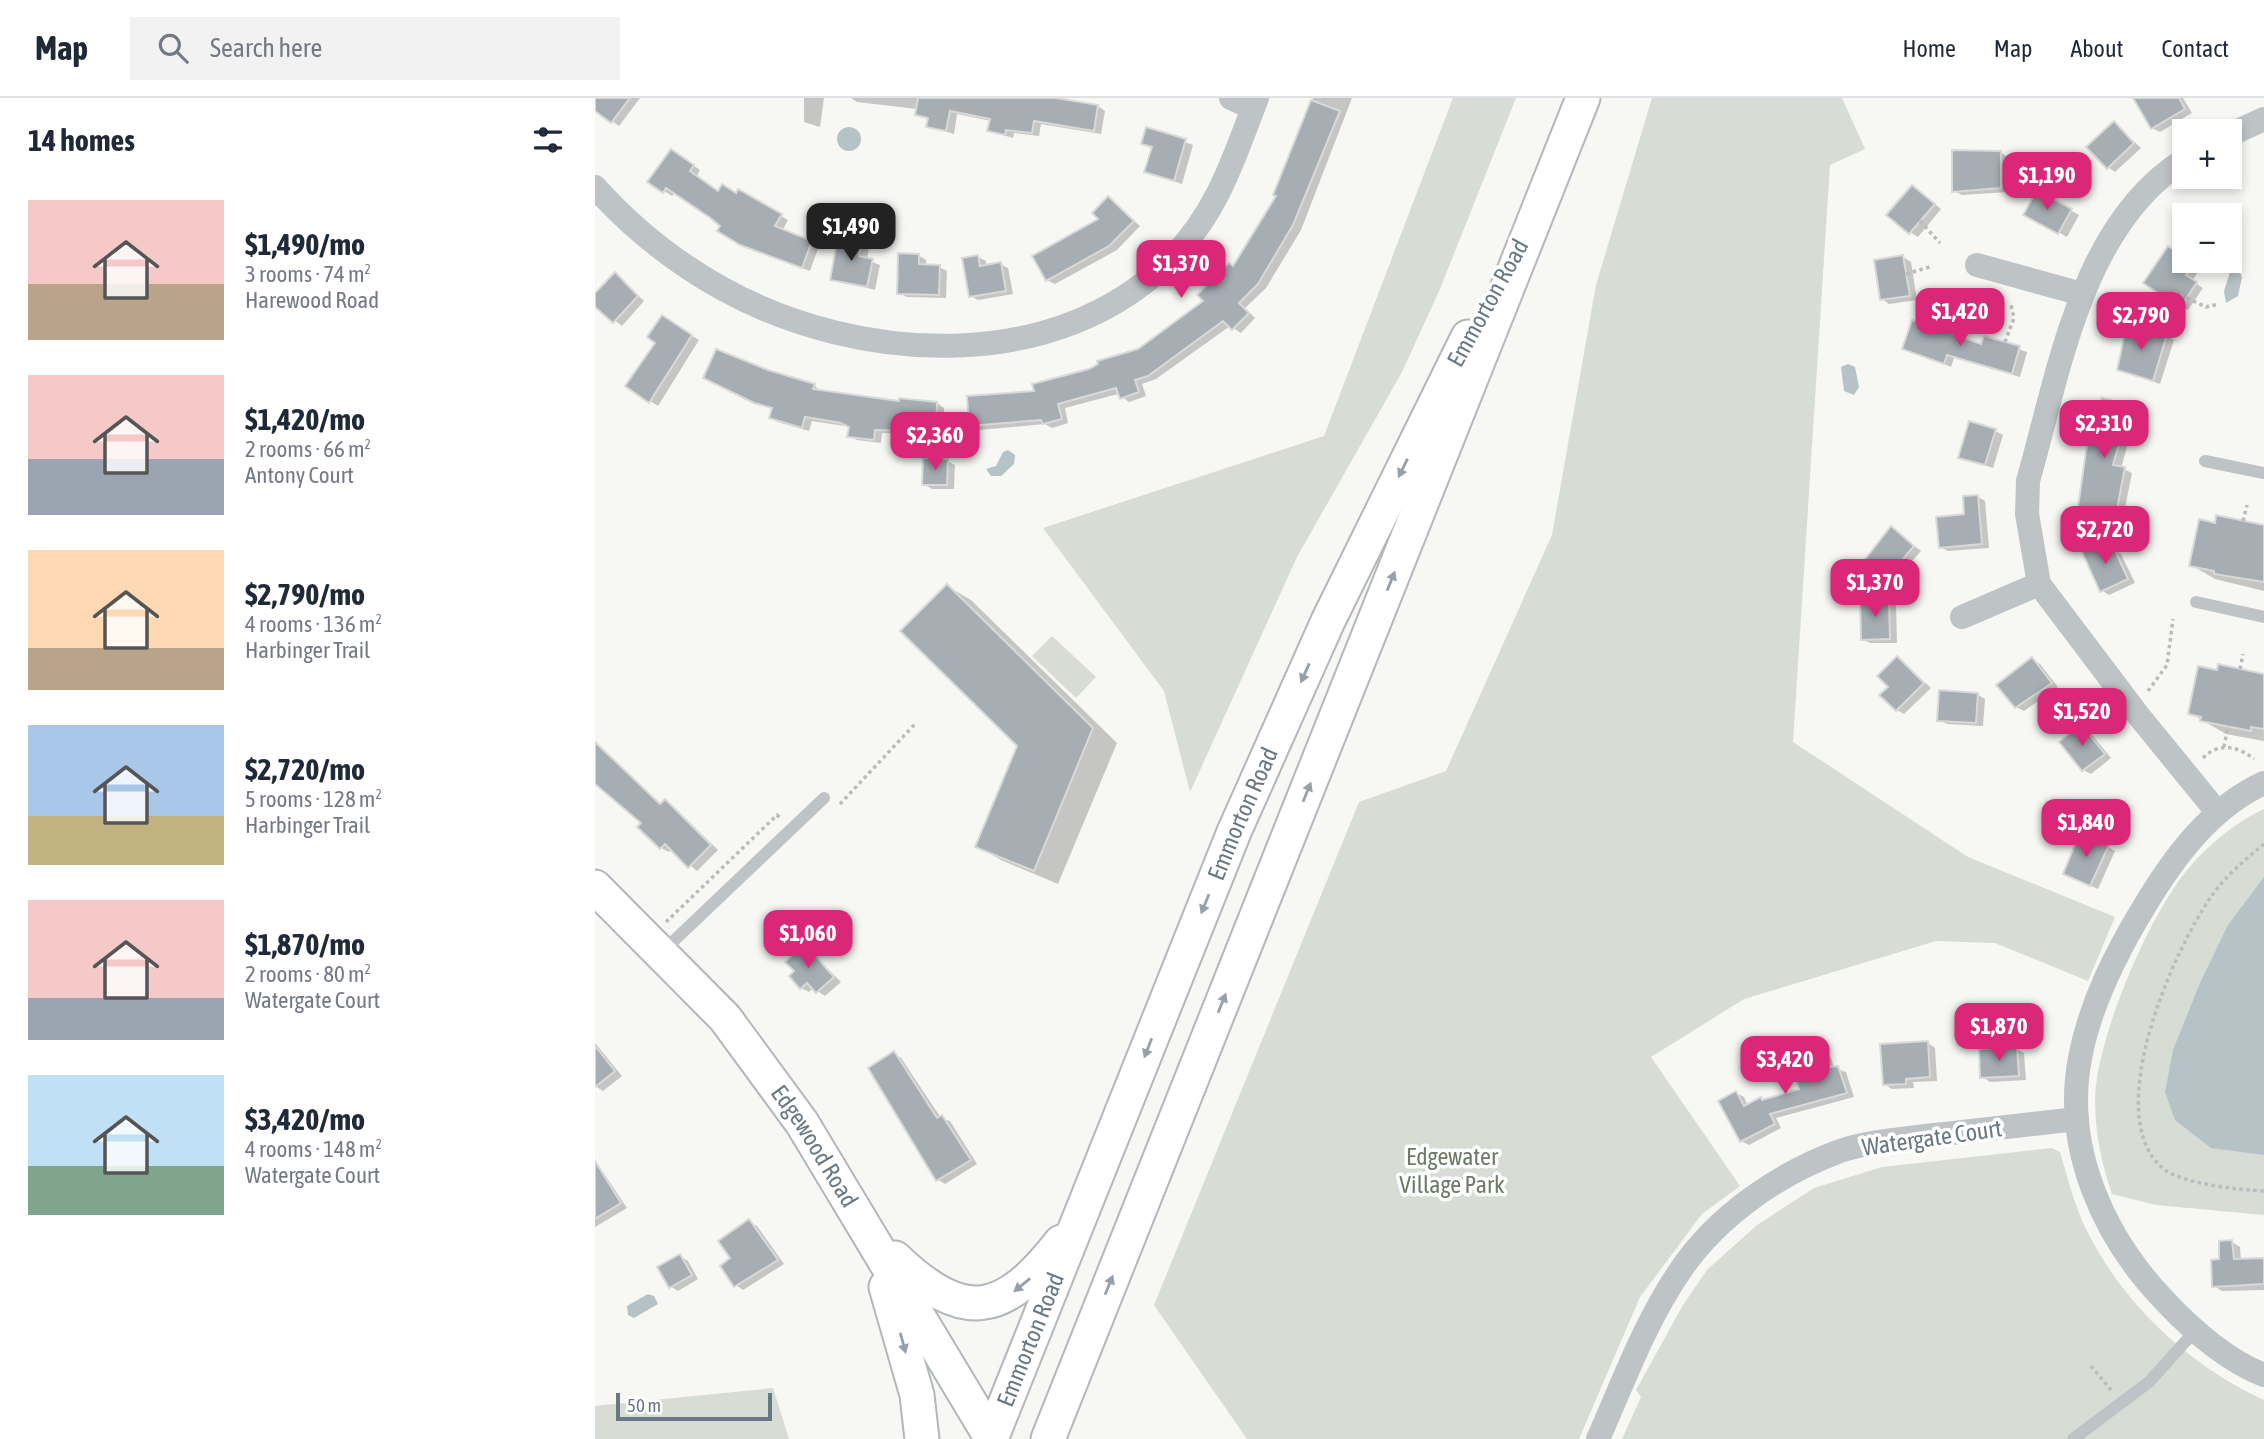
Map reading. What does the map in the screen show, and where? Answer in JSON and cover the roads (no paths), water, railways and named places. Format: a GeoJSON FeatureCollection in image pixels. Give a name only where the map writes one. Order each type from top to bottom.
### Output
{"type":"FeatureCollection","features":[{"type":"Feature","properties":{"kind":"main road","name":"Emmorton Road"},"geometry":{"type":"LineString","coordinates":[[1048,1439],[1584,98]]}},
{"type":"Feature","properties":{"kind":"main road","name":"Emmorton Road"},"geometry":{"type":"LineString","coordinates":[[991,1439],[1083,1215],[1234,832],[1328,621],[1478,316],[1539,210]]}},
{"type":"Feature","properties":{"kind":"main road","name":"Edgewood Road"},"geometry":{"type":"LineString","coordinates":[[595,887],[725,1018],[802,1124],[991,1439]]}},
{"type":"Feature","properties":{"kind":"main road"},"geometry":{"type":"LineString","coordinates":[[868,1231],[927,1288],[968,1303],[990,1303],[1006,1298],[1038,1272],[1083,1215]]}},
{"type":"Feature","properties":{"kind":"main road"},"geometry":{"type":"LineString","coordinates":[[868,1231],[917,1395],[922,1439]]}},
{"type":"Feature","properties":{"kind":"main road"},"geometry":{"type":"LineString","coordinates":[[1070,1439],[1095,1320]]}},
{"type":"Feature","properties":{"kind":"street"},"geometry":{"type":"LineString","coordinates":[[595,187],[645,237],[680,262],[724,290],[803,323],[850,336],[895,342],[941,345],[1017,340],[1084,319],[1143,283],[1173,257],[1220,192],[1247,101]]}},
{"type":"Feature","properties":{"kind":"street"},"geometry":{"type":"LineString","coordinates":[[2242,129],[2264,119]]}},
{"type":"Feature","properties":{"kind":"street"},"geometry":{"type":"LineString","coordinates":[[2172,168],[2162,174],[2130,209],[2106,245],[2082,294],[2028,481],[2027,514],[2039,584],[2130,704],[2218,813]]}},
{"type":"Feature","properties":{"kind":"street"},"geometry":{"type":"LineString","coordinates":[[1977,265],[2082,294]]}},
{"type":"Feature","properties":{"kind":"street"},"geometry":{"type":"LineString","coordinates":[[1962,617],[2039,584]]}},
{"type":"Feature","properties":{"kind":"street"},"geometry":{"type":"LineString","coordinates":[[2264,783],[2218,813],[2184,845],[2121,944],[2098,999],[2080,1059],[2077,1119],[2087,1173],[2109,1229],[2143,1278],[2194,1332],[2264,1375]]}},
{"type":"Feature","properties":{"kind":"street","name":"Watergate Court"},"geometry":{"type":"LineString","coordinates":[[1598,1439],[1630,1367],[1680,1270],[1713,1232],[1754,1196],[1794,1172],[1841,1151],[1896,1139],[2077,1119]]}},
{"type":"Feature","properties":{"kind":"lane"},"geometry":{"type":"LineString","coordinates":[[2205,461],[2264,473]]}},
{"type":"Feature","properties":{"kind":"lane"},"geometry":{"type":"LineString","coordinates":[[2196,602],[2264,617]]}},
{"type":"Feature","properties":{"kind":"lane"},"geometry":{"type":"LineString","coordinates":[[661,953],[824,798]]}},
{"type":"Feature","properties":{"kind":"lane"},"geometry":{"type":"LineString","coordinates":[[2073,1439],[2149,1382],[2194,1332]]}},
{"type":"Feature","properties":{"kind":"park label","name":"Edgewater Village Park"},"geometry":{"type":"Point","coordinates":[1452,1171]}}]}
